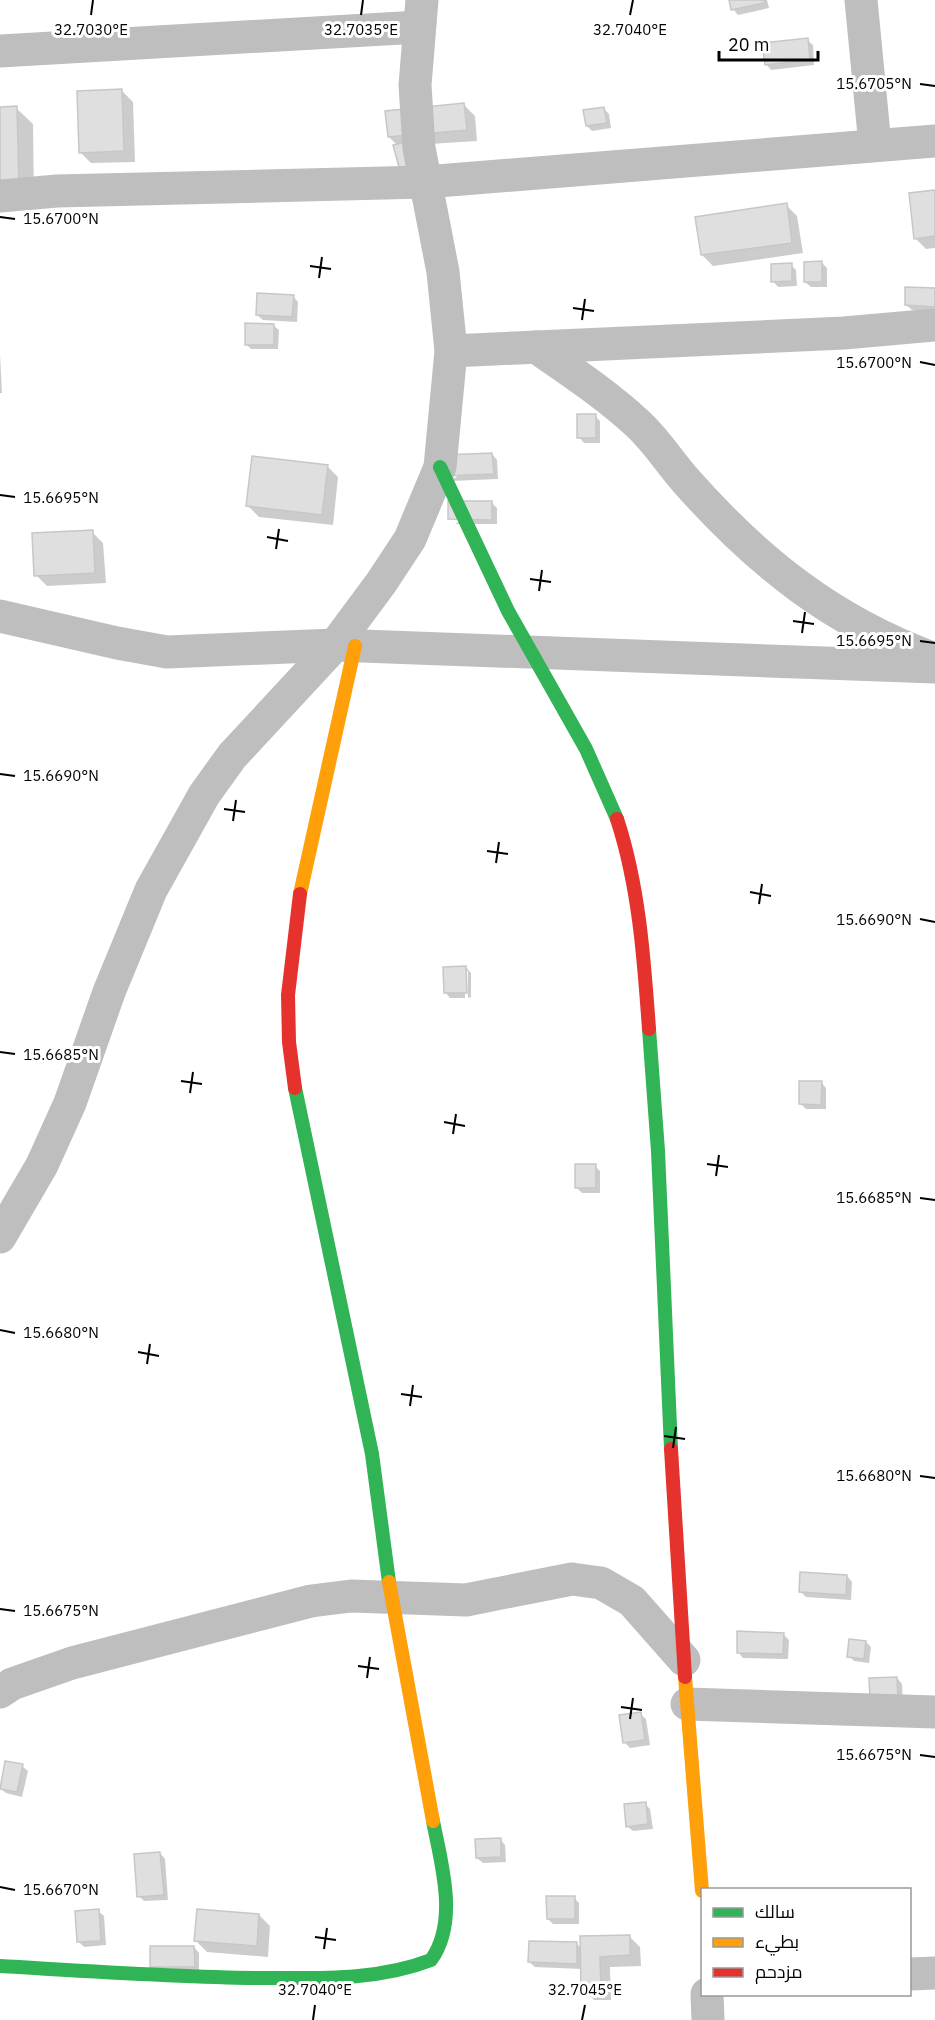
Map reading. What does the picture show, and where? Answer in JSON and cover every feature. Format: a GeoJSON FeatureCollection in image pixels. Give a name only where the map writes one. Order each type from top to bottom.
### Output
{"type":"FeatureCollection","features":[{"type":"Feature","properties":{"kind":"street"},"geometry":{"type":"LineString","coordinates":[[861,0],[875,145]]}},
{"type":"Feature","properties":{"kind":"street"},"geometry":{"type":"LineString","coordinates":[[0,51],[420,13],[415,85],[419,148],[443,272],[451,351],[440,467],[410,539],[381,583],[345,646],[232,756],[204,795],[151,890],[109,992],[70,1103],[42,1165],[0,1237]]}},
{"type":"Feature","properties":{"kind":"street"},"geometry":{"type":"LineString","coordinates":[[0,196],[57,191],[425,182],[935,141]]}},
{"type":"Feature","properties":{"kind":"street"},"geometry":{"type":"LineString","coordinates":[[451,351],[844,333],[935,325]]}},
{"type":"Feature","properties":{"kind":"street"},"geometry":{"type":"LineString","coordinates":[[536,347],[614,402],[639,425],[687,483],[747,545],[801,591],[858,627],[935,659]]}},
{"type":"Feature","properties":{"kind":"street"},"geometry":{"type":"LineString","coordinates":[[440,467],[508,611],[586,749],[613,807],[627,849],[644,947],[658,1150],[666,1358],[684,1660],[702,1888]]}},
{"type":"Feature","properties":{"kind":"street"},"geometry":{"type":"LineString","coordinates":[[0,616],[117,644],[167,652],[345,646],[935,667]]}},
{"type":"Feature","properties":{"kind":"street"},"geometry":{"type":"LineString","coordinates":[[0,1966],[257,1978],[363,1978],[415,1969],[432,1959],[439,1943],[444,1914],[445,1885],[391,1597],[372,1454],[296,1093],[289,1042],[288,995],[301,886],[345,646]]}},
{"type":"Feature","properties":{"kind":"street"},"geometry":{"type":"LineString","coordinates":[[0,1692],[12,1684],[72,1663],[310,1601],[351,1596],[466,1600],[572,1579],[601,1583],[632,1601],[684,1660]]}},
{"type":"Feature","properties":{"kind":"street"},"geometry":{"type":"LineString","coordinates":[[687,1704],[935,1712]]}},
{"type":"Feature","properties":{"kind":"street"},"geometry":{"type":"LineString","coordinates":[[911,1974],[935,1973]]}},
{"type":"Feature","properties":{"kind":"street"},"geometry":{"type":"LineString","coordinates":[[707,1996],[708,2020]]}},
{"type":"Feature","properties":{"kind":"building"},"geometry":{"type":"Polygon","coordinates":[[[729,0],[764,0],[764,3],[731,10],[729,0]]]}},
{"type":"Feature","properties":{"kind":"building"},"geometry":{"type":"Polygon","coordinates":[[[808,38],[810,60],[765,65],[762,43],[808,38]]]}},
{"type":"Feature","properties":{"kind":"building"},"geometry":{"type":"Polygon","coordinates":[[[122,89],[124,151],[79,153],[77,91],[122,89]]]}},
{"type":"Feature","properties":{"kind":"building"},"geometry":{"type":"Polygon","coordinates":[[[464,103],[467,130],[388,137],[385,111],[464,103]]]}},
{"type":"Feature","properties":{"kind":"building"},"geometry":{"type":"Polygon","coordinates":[[[17,106],[19,187],[0,188],[0,107],[17,106]]]}},
{"type":"Feature","properties":{"kind":"building"},"geometry":{"type":"Polygon","coordinates":[[[604,107],[607,123],[586,126],[583,110],[604,107]]]}},
{"type":"Feature","properties":{"kind":"building"},"geometry":{"type":"Polygon","coordinates":[[[426,137],[402,178],[393,145],[426,137]]]}},
{"type":"Feature","properties":{"kind":"building"},"geometry":{"type":"Polygon","coordinates":[[[935,190],[935,236],[914,239],[909,193],[935,190]]]}},
{"type":"Feature","properties":{"kind":"building"},"geometry":{"type":"Polygon","coordinates":[[[787,203],[792,243],[701,255],[695,217],[787,203]]]}},
{"type":"Feature","properties":{"kind":"building"},"geometry":{"type":"Polygon","coordinates":[[[822,261],[822,282],[804,282],[804,262],[822,261]]]}},
{"type":"Feature","properties":{"kind":"building"},"geometry":{"type":"Polygon","coordinates":[[[792,263],[792,281],[771,282],[771,264],[792,263]]]}},
{"type":"Feature","properties":{"kind":"building"},"geometry":{"type":"Polygon","coordinates":[[[905,287],[935,288],[935,307],[905,305],[905,287]]]}},
{"type":"Feature","properties":{"kind":"building"},"geometry":{"type":"Polygon","coordinates":[[[257,293],[294,295],[292,317],[256,315],[257,293]]]}},
{"type":"Feature","properties":{"kind":"building"},"geometry":{"type":"Polygon","coordinates":[[[245,323],[274,324],[274,345],[245,345],[245,323]]]}},
{"type":"Feature","properties":{"kind":"building"},"geometry":{"type":"Polygon","coordinates":[[[577,414],[596,414],[596,438],[577,438],[577,414]]]}},
{"type":"Feature","properties":{"kind":"building"},"geometry":{"type":"Polygon","coordinates":[[[492,453],[494,474],[443,476],[442,455],[492,453]]]}},
{"type":"Feature","properties":{"kind":"building"},"geometry":{"type":"Polygon","coordinates":[[[252,456],[328,465],[322,515],[246,506],[252,456]]]}},
{"type":"Feature","properties":{"kind":"building"},"geometry":{"type":"Polygon","coordinates":[[[448,501],[492,501],[492,520],[448,519],[448,501]]]}},
{"type":"Feature","properties":{"kind":"building"},"geometry":{"type":"Polygon","coordinates":[[[93,530],[95,573],[34,576],[32,533],[93,530]]]}},
{"type":"Feature","properties":{"kind":"building"},"geometry":{"type":"Polygon","coordinates":[[[466,966],[467,993],[444,993],[443,967],[466,966]]]}},
{"type":"Feature","properties":{"kind":"building"},"geometry":{"type":"Polygon","coordinates":[[[799,1081],[822,1081],[821,1105],[799,1104],[799,1081]]]}},
{"type":"Feature","properties":{"kind":"building"},"geometry":{"type":"Polygon","coordinates":[[[575,1164],[596,1164],[596,1188],[575,1188],[575,1164]]]}},
{"type":"Feature","properties":{"kind":"building"},"geometry":{"type":"Polygon","coordinates":[[[800,1572],[847,1575],[846,1595],[799,1592],[800,1572]]]}},
{"type":"Feature","properties":{"kind":"building"},"geometry":{"type":"Polygon","coordinates":[[[737,1631],[784,1633],[783,1654],[737,1653],[737,1631]]]}},
{"type":"Feature","properties":{"kind":"building"},"geometry":{"type":"Polygon","coordinates":[[[849,1639],[866,1641],[864,1659],[847,1657],[849,1639]]]}},
{"type":"Feature","properties":{"kind":"building"},"geometry":{"type":"Polygon","coordinates":[[[897,1677],[898,1698],[870,1699],[869,1678],[897,1677]]]}},
{"type":"Feature","properties":{"kind":"building"},"geometry":{"type":"Polygon","coordinates":[[[641,1712],[645,1740],[623,1743],[619,1715],[641,1712]]]}},
{"type":"Feature","properties":{"kind":"building"},"geometry":{"type":"Polygon","coordinates":[[[5,1761],[23,1764],[17,1792],[0,1789],[5,1761]]]}},
{"type":"Feature","properties":{"kind":"building"},"geometry":{"type":"Polygon","coordinates":[[[646,1802],[648,1824],[626,1827],[624,1804],[646,1802]]]}},
{"type":"Feature","properties":{"kind":"building"},"geometry":{"type":"Polygon","coordinates":[[[501,1838],[501,1857],[476,1858],[475,1839],[501,1838]]]}},
{"type":"Feature","properties":{"kind":"building"},"geometry":{"type":"Polygon","coordinates":[[[160,1852],[164,1895],[137,1897],[134,1854],[160,1852]]]}},
{"type":"Feature","properties":{"kind":"building"},"geometry":{"type":"Polygon","coordinates":[[[546,1896],[575,1896],[575,1919],[547,1919],[546,1896]]]}},
{"type":"Feature","properties":{"kind":"building"},"geometry":{"type":"Polygon","coordinates":[[[99,1909],[101,1941],[77,1942],[75,1911],[99,1909]]]}},
{"type":"Feature","properties":{"kind":"building"},"geometry":{"type":"Polygon","coordinates":[[[197,1909],[259,1914],[257,1946],[194,1941],[197,1909]]]}},
{"type":"Feature","properties":{"kind":"building"},"geometry":{"type":"Polygon","coordinates":[[[630,1935],[630,1955],[600,1957],[601,1989],[581,1990],[580,1936],[630,1935]]]}},
{"type":"Feature","properties":{"kind":"building"},"geometry":{"type":"Polygon","coordinates":[[[529,1941],[577,1942],[577,1964],[528,1962],[529,1941]]]}},
{"type":"Feature","properties":{"kind":"building"},"geometry":{"type":"Polygon","coordinates":[[[150,1946],[194,1946],[195,1967],[150,1967],[150,1946]]]}},
{"type":"Feature","properties":{"kind":"traffic: fast"},"geometry":{"type":"LineString","coordinates":[[440,467],[508,611],[586,749],[617,819]]}},
{"type":"Feature","properties":{"kind":"traffic: fast"},"geometry":{"type":"LineString","coordinates":[[649,1029],[658,1151],[671,1449]]}},
{"type":"Feature","properties":{"kind":"traffic: fast"},"geometry":{"type":"LineString","coordinates":[[295,1088],[372,1454],[389,1582]]}},
{"type":"Feature","properties":{"kind":"traffic: fast"},"geometry":{"type":"LineString","coordinates":[[0,1966],[130,1974],[325,1978],[390,1972],[431,1960],[439,1945],[446,1910],[443,1873],[433,1821]]}},
{"type":"Feature","properties":{"kind":"traffic: slow"},"geometry":{"type":"LineString","coordinates":[[300,894],[355,646]]}},
{"type":"Feature","properties":{"kind":"traffic: slow"},"geometry":{"type":"LineString","coordinates":[[389,1582],[433,1821]]}},
{"type":"Feature","properties":{"kind":"traffic: slow"},"geometry":{"type":"LineString","coordinates":[[685,1677],[702,1888]]}},
{"type":"Feature","properties":{"kind":"traffic: jam"},"geometry":{"type":"LineString","coordinates":[[617,819],[631,870],[635,896],[649,1029]]}},
{"type":"Feature","properties":{"kind":"traffic: jam"},"geometry":{"type":"LineString","coordinates":[[295,1088],[289,1042],[288,995],[300,894]]}},
{"type":"Feature","properties":{"kind":"traffic: jam"},"geometry":{"type":"LineString","coordinates":[[671,1449],[685,1677]]}}]}
